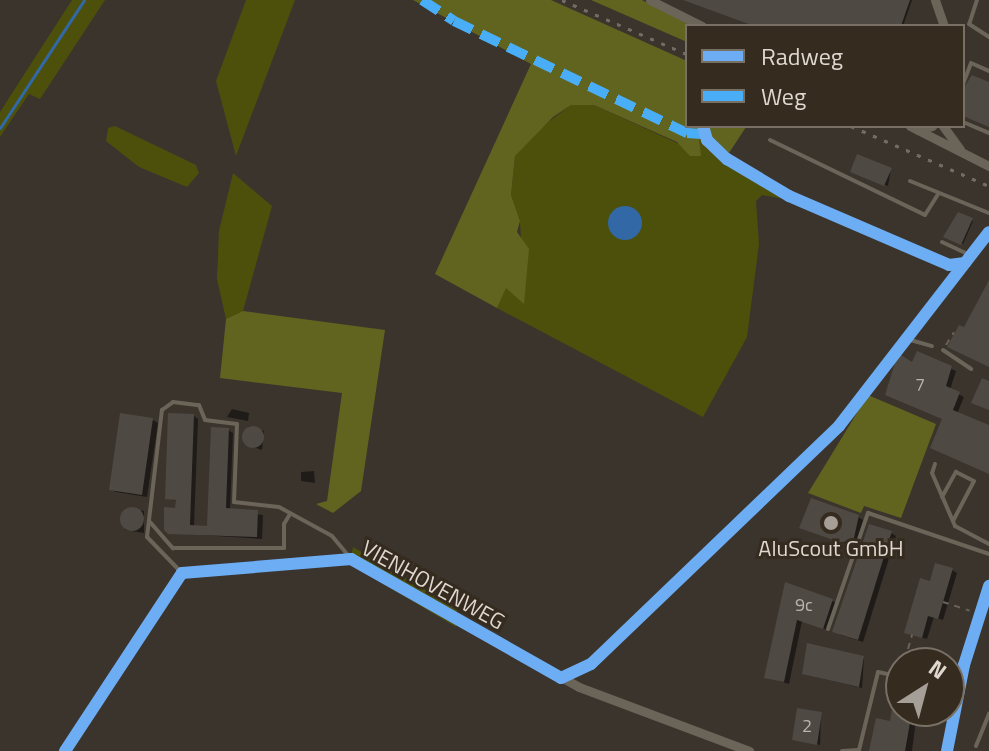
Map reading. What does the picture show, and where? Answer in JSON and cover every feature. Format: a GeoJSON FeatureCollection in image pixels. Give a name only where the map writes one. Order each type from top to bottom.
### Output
{"type":"FeatureCollection","features":[{"type":"Feature","properties":{"kind":"street"},"geometry":{"type":"LineString","coordinates":[[650,0],[698,24]]}},
{"type":"Feature","properties":{"kind":"street"},"geometry":{"type":"LineString","coordinates":[[935,0],[943,24]]}},
{"type":"Feature","properties":{"kind":"street"},"geometry":{"type":"LineString","coordinates":[[704,128],[707,140],[727,159],[789,196],[949,265],[968,259]]}},
{"type":"Feature","properties":{"kind":"street"},"geometry":{"type":"LineString","coordinates":[[914,128],[989,166]]}},
{"type":"Feature","properties":{"kind":"street"},"geometry":{"type":"LineString","coordinates":[[937,128],[969,156]]}},
{"type":"Feature","properties":{"kind":"street"},"geometry":{"type":"LineString","coordinates":[[904,340],[989,232]]}},
{"type":"Feature","properties":{"kind":"street","name":"VIENHOVENWEG"},"geometry":{"type":"LineString","coordinates":[[182,573],[351,559],[579,687],[749,751]]}},
{"type":"Feature","properties":{"kind":"street"},"geometry":{"type":"LineString","coordinates":[[965,658],[989,586]]}},
{"type":"Feature","properties":{"kind":"street"},"geometry":{"type":"LineString","coordinates":[[947,751],[950,727]]}},
{"type":"Feature","properties":{"kind":"lane"},"geometry":{"type":"LineString","coordinates":[[977,0],[969,24],[989,37]]}},
{"type":"Feature","properties":{"kind":"lane"},"geometry":{"type":"LineString","coordinates":[[965,79],[971,63],[989,71]]}},
{"type":"Feature","properties":{"kind":"lane"},"geometry":{"type":"LineString","coordinates":[[965,123],[989,133]]}},
{"type":"Feature","properties":{"kind":"lane"},"geometry":{"type":"LineString","coordinates":[[936,128],[936,140]]}},
{"type":"Feature","properties":{"kind":"lane"},"geometry":{"type":"LineString","coordinates":[[770,140],[925,215],[939,193]]}},
{"type":"Feature","properties":{"kind":"lane"},"geometry":{"type":"LineString","coordinates":[[910,181],[989,213]]}},
{"type":"Feature","properties":{"kind":"lane"},"geometry":{"type":"LineString","coordinates":[[942,242],[968,259]]}},
{"type":"Feature","properties":{"kind":"lane"},"geometry":{"type":"LineString","coordinates":[[904,340],[932,346]]}},
{"type":"Feature","properties":{"kind":"lane"},"geometry":{"type":"LineString","coordinates":[[944,349],[971,369]]}},
{"type":"Feature","properties":{"kind":"lane"},"geometry":{"type":"LineString","coordinates":[[182,573],[152,545],[148,521],[162,410],[173,402],[199,405],[205,420],[237,424],[234,502],[279,507],[330,535],[351,559]]}},
{"type":"Feature","properties":{"kind":"lane"},"geometry":{"type":"LineString","coordinates":[[935,464],[932,473],[953,521],[989,544]]}},
{"type":"Feature","properties":{"kind":"lane"},"geometry":{"type":"LineString","coordinates":[[942,497],[956,472],[974,481],[953,521]]}},
{"type":"Feature","properties":{"kind":"lane"},"geometry":{"type":"LineString","coordinates":[[828,629],[868,513],[989,554]]}},
{"type":"Feature","properties":{"kind":"lane"},"geometry":{"type":"LineString","coordinates":[[148,521],[173,548],[284,548],[284,524],[290,514]]}},
{"type":"Feature","properties":{"kind":"lane"},"geometry":{"type":"LineString","coordinates":[[842,751],[859,750],[878,672],[885,674]]}},
{"type":"Feature","properties":{"kind":"lane"},"geometry":{"type":"LineString","coordinates":[[976,746],[989,714]]}},
{"type":"Feature","properties":{"kind":"path"},"geometry":{"type":"LineString","coordinates":[[944,349],[954,332]]}},
{"type":"Feature","properties":{"kind":"path"},"geometry":{"type":"LineString","coordinates":[[943,602],[979,614]]}},
{"type":"Feature","properties":{"kind":"path"},"geometry":{"type":"LineString","coordinates":[[909,647],[912,635]]}},
{"type":"Feature","properties":{"kind":"shaded area"},"geometry":{"type":"Polygon","coordinates":[[[72,0],[105,0],[40,99],[29,94],[0,137],[0,112],[72,0]]]}},
{"type":"Feature","properties":{"kind":"shaded area"},"geometry":{"type":"Polygon","coordinates":[[[246,0],[295,0],[236,156],[216,81],[246,0]]]}},
{"type":"Feature","properties":{"kind":"shaded area"},"geometry":{"type":"Polygon","coordinates":[[[413,0],[551,0],[685,60],[685,128],[745,128],[729,153],[699,139],[701,156],[690,156],[677,142],[594,105],[571,105],[553,117],[515,156],[511,195],[520,221],[517,232],[529,249],[524,304],[506,288],[497,308],[435,274],[531,64],[413,0]]]}},
{"type":"Feature","properties":{"kind":"shaded area"},"geometry":{"type":"Polygon","coordinates":[[[591,0],[642,0],[688,24],[685,24],[685,41],[591,0]]]}},
{"type":"Feature","properties":{"kind":"shaded area"},"geometry":{"type":"Polygon","coordinates":[[[571,105],[594,105],[688,148],[698,138],[784,199],[762,195],[756,201],[759,244],[747,337],[703,417],[497,308],[506,287],[524,302],[520,221],[511,195],[515,156],[531,135],[571,105]]]}},
{"type":"Feature","properties":{"kind":"shaded area"},"geometry":{"type":"Polygon","coordinates":[[[115,126],[196,165],[199,173],[187,187],[139,167],[106,141],[108,128],[115,126]]]}},
{"type":"Feature","properties":{"kind":"shaded area"},"geometry":{"type":"Polygon","coordinates":[[[233,173],[272,206],[243,311],[226,319],[217,279],[219,231],[233,173]]]}},
{"type":"Feature","properties":{"kind":"shaded area"},"geometry":{"type":"Polygon","coordinates":[[[243,311],[385,330],[361,491],[333,513],[316,504],[327,501],[342,393],[220,378],[226,319],[243,311]]]}},
{"type":"Feature","properties":{"kind":"shaded area"},"geometry":{"type":"Polygon","coordinates":[[[868,395],[936,424],[901,518],[864,506],[861,513],[808,493],[868,395]]]}},
{"type":"Feature","properties":{"kind":"shaded area"},"geometry":{"type":"Polygon","coordinates":[[[353,547],[457,609],[456,627],[355,567],[350,562],[353,547]]]}},
{"type":"Feature","properties":{"kind":"shaded area"},"geometry":{"type":"Polygon","coordinates":[[[177,572],[184,577],[72,751],[61,751],[177,572]]]}},
{"type":"Feature","properties":{"kind":"water"},"geometry":{"type":"Polygon","coordinates":[[[625,206],[637,211],[642,223],[637,235],[625,240],[613,235],[608,223],[613,211],[625,206]]]}},
{"type":"Feature","properties":{"kind":"building"},"geometry":{"type":"Polygon","coordinates":[[[683,0],[910,0],[902,24],[749,24],[683,0]]]}},
{"type":"Feature","properties":{"kind":"building"},"geometry":{"type":"Polygon","coordinates":[[[972,75],[989,82],[989,127],[965,117],[965,86],[972,75]]]}},
{"type":"Feature","properties":{"kind":"building"},"geometry":{"type":"Polygon","coordinates":[[[857,154],[892,168],[884,186],[850,172],[857,154]]]}},
{"type":"Feature","properties":{"kind":"building"},"geometry":{"type":"Polygon","coordinates":[[[958,212],[973,218],[961,245],[943,237],[958,212]]]}},
{"type":"Feature","properties":{"kind":"building"},"geometry":{"type":"Polygon","coordinates":[[[989,280],[989,367],[947,347],[959,325],[964,327],[989,280]]]}},
{"type":"Feature","properties":{"kind":"building"},"geometry":{"type":"Polygon","coordinates":[[[917,351],[952,366],[946,386],[960,392],[953,410],[989,425],[989,474],[930,448],[942,419],[885,395],[898,353],[912,362],[917,351]]]}},
{"type":"Feature","properties":{"kind":"building"},"geometry":{"type":"Polygon","coordinates":[[[982,378],[989,381],[989,410],[971,403],[982,378]]]}},
{"type":"Feature","properties":{"kind":"building"},"geometry":{"type":"Polygon","coordinates":[[[120,413],[153,418],[142,495],[109,490],[120,413]]]}},
{"type":"Feature","properties":{"kind":"building"},"geometry":{"type":"Polygon","coordinates":[[[168,413],[194,414],[190,525],[207,526],[211,427],[229,428],[226,508],[258,510],[257,537],[168,534],[164,530],[164,507],[175,508],[176,500],[165,499],[168,413]]]}},
{"type":"Feature","properties":{"kind":"building"},"geometry":{"type":"Polygon","coordinates":[[[253,426],[261,429],[264,437],[261,445],[253,448],[245,445],[242,437],[245,429],[253,426]]]}},
{"type":"Feature","properties":{"kind":"building"},"geometry":{"type":"Polygon","coordinates":[[[811,498],[859,515],[854,538],[842,543],[799,528],[811,498]]]}},
{"type":"Feature","properties":{"kind":"building"},"geometry":{"type":"Polygon","coordinates":[[[132,507],[143,514],[144,519],[137,530],[132,531],[121,524],[120,519],[127,508],[132,507]]]}},
{"type":"Feature","properties":{"kind":"building"},"geometry":{"type":"Polygon","coordinates":[[[869,524],[892,531],[858,640],[832,632],[869,524]]]}},
{"type":"Feature","properties":{"kind":"building"},"geometry":{"type":"Polygon","coordinates":[[[935,563],[953,568],[938,619],[928,616],[922,638],[904,633],[920,578],[930,581],[935,563]]]}},
{"type":"Feature","properties":{"kind":"building"},"geometry":{"type":"Polygon","coordinates":[[[785,582],[833,599],[823,629],[797,620],[784,682],[764,678],[785,582]]]}},
{"type":"Feature","properties":{"kind":"building"},"geometry":{"type":"Polygon","coordinates":[[[807,643],[864,656],[859,687],[802,674],[807,643]]]}},
{"type":"Feature","properties":{"kind":"building"},"geometry":{"type":"Polygon","coordinates":[[[797,708],[822,712],[817,745],[792,740],[797,708]]]}},
{"type":"Feature","properties":{"kind":"building"},"geometry":{"type":"Polygon","coordinates":[[[876,718],[885,720],[885,727],[909,727],[905,751],[869,751],[876,718]]]}},
{"type":"Feature","properties":{"kind":"waterway"},"geometry":{"type":"LineString","coordinates":[[0,128],[84,0]]}},
{"type":"Feature","properties":{"kind":"railway"},"geometry":{"type":"LineString","coordinates":[[562,0],[685,53]]}},
{"type":"Feature","properties":{"kind":"railway"},"geometry":{"type":"LineString","coordinates":[[856,128],[989,186]]}},
{"type":"Feature","properties":{"kind":"marked path"},"geometry":{"type":"LineString","coordinates":[[422,0],[454,21],[687,133],[702,134]]}},
{"type":"Feature","properties":{"kind":"cycle path"},"geometry":{"type":"LineString","coordinates":[[704,128],[707,140],[727,159],[789,196],[949,265],[965,263]]}},
{"type":"Feature","properties":{"kind":"cycle path"},"geometry":{"type":"LineString","coordinates":[[65,751],[182,573],[351,559],[561,678],[591,664],[839,426],[989,232]]}},
{"type":"Feature","properties":{"kind":"cycle path"},"geometry":{"type":"LineString","coordinates":[[947,751],[964,665],[989,586]]}},
{"type":"Feature","properties":{"kind":"place","name":"AluScout GmbH"},"geometry":{"type":"Point","coordinates":[831,523]}}]}
